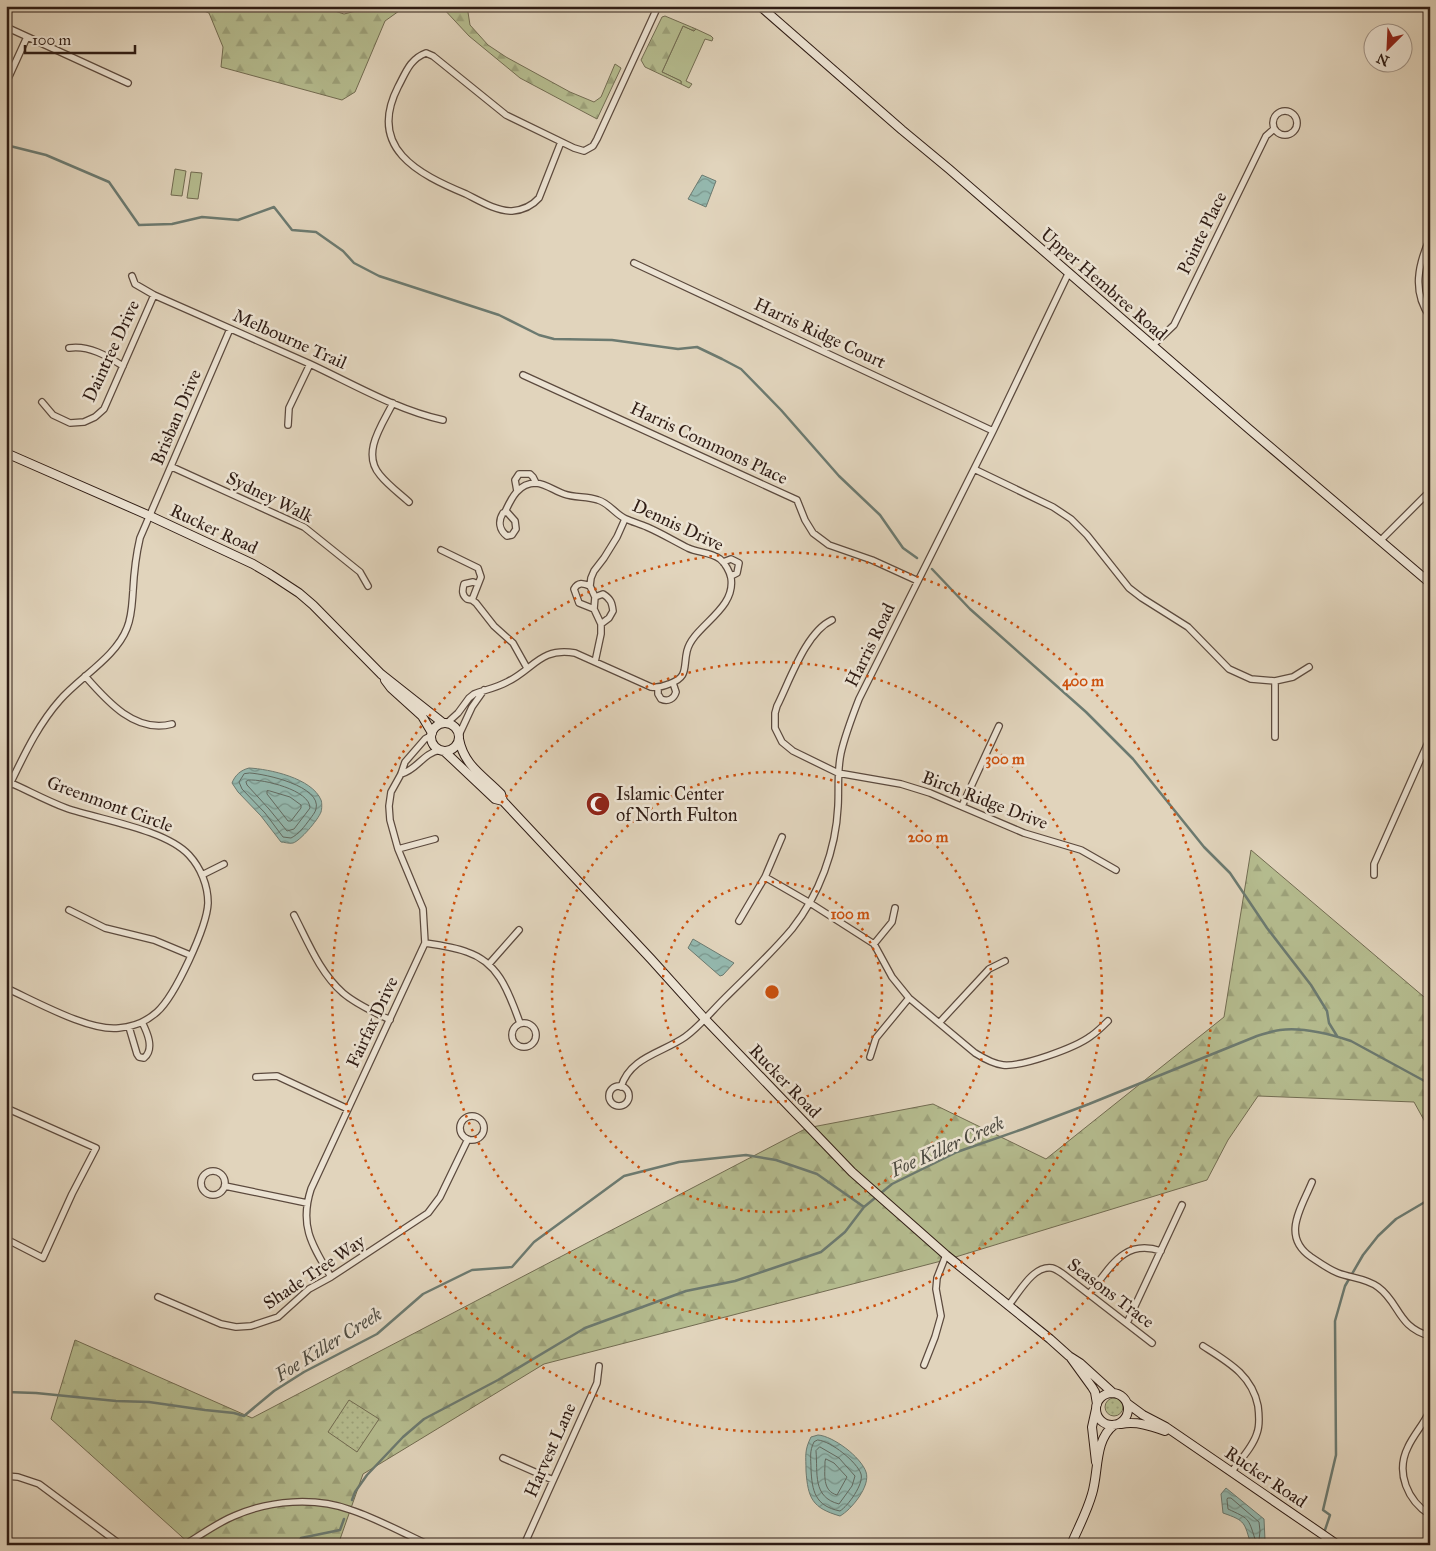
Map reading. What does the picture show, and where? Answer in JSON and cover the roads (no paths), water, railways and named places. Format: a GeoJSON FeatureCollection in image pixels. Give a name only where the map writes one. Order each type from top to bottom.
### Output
{"type":"FeatureCollection","features":[{"type":"Feature","properties":{"kind":"main road","name":"Upper Hembree Road"},"geometry":{"type":"LineString","coordinates":[[760,6],[1430,583]]}},
{"type":"Feature","properties":{"kind":"main road","name":"Rucker Road"},"geometry":{"type":"LineString","coordinates":[[6,453],[150,516],[252,564],[286,584],[313,605],[381,674],[445,723]]}},
{"type":"Feature","properties":{"kind":"main road","name":"Rucker Road"},"geometry":{"type":"LineString","coordinates":[[381,674],[391,688],[422,716],[432,734]]}},
{"type":"Feature","properties":{"kind":"main road"},"geometry":{"type":"LineString","coordinates":[[445,723],[454,726],[459,737],[454,748],[442,750],[434,745],[432,734],[437,726],[445,723]]}},
{"type":"Feature","properties":{"kind":"main road","name":"Rucker Road"},"geometry":{"type":"LineString","coordinates":[[459,737],[462,752],[468,763],[501,794],[503,801]]}},
{"type":"Feature","properties":{"kind":"main road","name":"Rucker Road"},"geometry":{"type":"LineString","coordinates":[[442,750],[495,798],[503,801],[638,944],[704,1019],[870,1188],[946,1255],[1080,1363],[1114,1393]]}},
{"type":"Feature","properties":{"kind":"main road","name":"Rucker Road"},"geometry":{"type":"LineString","coordinates":[[1070,1356],[1092,1387],[1097,1407]]}},
{"type":"Feature","properties":{"kind":"main road"},"geometry":{"type":"LineString","coordinates":[[1071,1545],[1093,1494],[1102,1440],[1106,1432],[1126,1418],[1128,1413],[1128,1404],[1120,1394],[1105,1394],[1100,1398],[1097,1407],[1092,1427],[1097,1464]]}},
{"type":"Feature","properties":{"kind":"main road","name":"Rucker Road"},"geometry":{"type":"LineString","coordinates":[[1128,1404],[1143,1415],[1166,1426],[1338,1545]]}},
{"type":"Feature","properties":{"kind":"main road"},"geometry":{"type":"LineString","coordinates":[[1097,1407],[1099,1418],[1103,1422],[1116,1424]]}},
{"type":"Feature","properties":{"kind":"main road","name":"Rucker Road"},"geometry":{"type":"LineString","coordinates":[[1116,1424],[1130,1422],[1149,1425],[1177,1435]]}},
{"type":"Feature","properties":{"kind":"street"},"geometry":{"type":"LineString","coordinates":[[561,142],[539,198],[524,209],[502,210],[434,180],[414,168],[401,156],[391,135],[389,114],[392,99],[409,66],[417,57],[426,53],[433,56],[506,115],[584,151],[593,146],[658,6]]}},
{"type":"Feature","properties":{"kind":"street"},"geometry":{"type":"LineString","coordinates":[[6,27],[128,83]]}},
{"type":"Feature","properties":{"kind":"street"},"geometry":{"type":"LineString","coordinates":[[6,83],[27,37]]}},
{"type":"Feature","properties":{"kind":"street","name":"Pointe Place"},"geometry":{"type":"LineString","coordinates":[[1279,112],[1289,112],[1295,116],[1297,126],[1290,135],[1283,136],[1274,129],[1273,120],[1279,112]]}},
{"type":"Feature","properties":{"kind":"street","name":"Pointe Place"},"geometry":{"type":"LineString","coordinates":[[1152,345],[1174,325],[1266,136],[1274,129]]}},
{"type":"Feature","properties":{"kind":"street"},"geometry":{"type":"LineString","coordinates":[[1430,238],[1419,266],[1418,278],[1420,295],[1425,311],[1430,318]]}},
{"type":"Feature","properties":{"kind":"street","name":"Harris Ridge Court"},"geometry":{"type":"LineString","coordinates":[[634,263],[993,431]]}},
{"type":"Feature","properties":{"kind":"street","name":"Harris Road"},"geometry":{"type":"LineString","coordinates":[[621,1087],[624,1077],[630,1070],[647,1057],[685,1037],[704,1019],[791,929],[810,903],[827,864],[835,836],[838,807],[838,773],[846,734],[859,699],[993,431],[1069,272]]}},
{"type":"Feature","properties":{"kind":"street","name":"Melbourne Trail"},"geometry":{"type":"LineString","coordinates":[[132,276],[135,284],[154,295],[310,364],[392,403],[426,417],[443,420]]}},
{"type":"Feature","properties":{"kind":"street","name":"Daintree Drive"},"geometry":{"type":"LineString","coordinates":[[42,402],[53,415],[70,423],[84,422],[95,418],[104,409],[154,295]]}},
{"type":"Feature","properties":{"kind":"street","name":"Brisban Drive"},"geometry":{"type":"LineString","coordinates":[[6,792],[30,742],[43,721],[60,699],[115,648],[127,629],[132,610],[135,561],[140,538],[230,329]]}},
{"type":"Feature","properties":{"kind":"street"},"geometry":{"type":"LineString","coordinates":[[69,348],[81,346],[109,357],[123,366]]}},
{"type":"Feature","properties":{"kind":"street"},"geometry":{"type":"LineString","coordinates":[[288,425],[289,408],[310,364]]}},
{"type":"Feature","properties":{"kind":"street","name":"Harris Commons Place"},"geometry":{"type":"LineString","coordinates":[[523,375],[797,500],[805,520],[813,533],[829,545],[872,560],[918,582]]}},
{"type":"Feature","properties":{"kind":"street"},"geometry":{"type":"LineString","coordinates":[[392,403],[373,444],[371,456],[373,467],[380,476],[409,502]]}},
{"type":"Feature","properties":{"kind":"street","name":"Sydney Walk"},"geometry":{"type":"LineString","coordinates":[[172,467],[304,527],[360,572],[368,586]]}},
{"type":"Feature","properties":{"kind":"street"},"geometry":{"type":"LineString","coordinates":[[974,469],[1053,507],[1070,519],[1087,535],[1129,588],[1188,627],[1229,669],[1251,679],[1275,681],[1293,677],[1309,668]]}},
{"type":"Feature","properties":{"kind":"street","name":"Dennis Drive"},"geometry":{"type":"LineString","coordinates":[[517,491],[515,480],[519,474],[530,474],[536,483],[566,495],[599,500],[625,519],[647,527],[689,548],[708,553],[723,562],[731,576],[731,588],[718,613],[690,643],[686,652],[683,674],[680,680],[673,683]]}},
{"type":"Feature","properties":{"kind":"street"},"geometry":{"type":"LineString","coordinates":[[505,512],[517,491],[524,486],[536,483]]}},
{"type":"Feature","properties":{"kind":"street"},"geometry":{"type":"LineString","coordinates":[[1380,541],[1430,492]]}},
{"type":"Feature","properties":{"kind":"street"},"geometry":{"type":"LineString","coordinates":[[595,662],[601,642],[600,624],[594,609],[595,597],[590,586],[594,571],[604,558],[625,519]]}},
{"type":"Feature","properties":{"kind":"street"},"geometry":{"type":"LineString","coordinates":[[441,550],[478,568],[481,577],[472,600]]}},
{"type":"Feature","properties":{"kind":"street"},"geometry":{"type":"LineString","coordinates":[[723,562],[732,559],[738,563],[737,573],[731,576]]}},
{"type":"Feature","properties":{"kind":"street"},"geometry":{"type":"LineString","coordinates":[[478,584],[467,582],[462,590],[464,597],[472,600],[494,626],[513,644],[527,668]]}},
{"type":"Feature","properties":{"kind":"street"},"geometry":{"type":"LineString","coordinates":[[590,586],[582,583],[578,584],[574,589],[575,595],[579,603],[594,609]]}},
{"type":"Feature","properties":{"kind":"street"},"geometry":{"type":"LineString","coordinates":[[595,597],[604,594],[612,603],[613,611],[611,616],[600,624]]}},
{"type":"Feature","properties":{"kind":"street","name":"Birch Ridge Drive"},"geometry":{"type":"LineString","coordinates":[[832,620],[820,627],[811,637],[777,706],[774,721],[778,735],[786,746],[793,752],[838,773],[901,784],[930,793],[1024,833],[1081,850],[1116,870]]}},
{"type":"Feature","properties":{"kind":"street"},"geometry":{"type":"LineString","coordinates":[[445,723],[463,708],[469,698],[484,690],[509,682],[527,668],[554,652],[575,653],[651,687],[658,688],[673,683],[676,692],[670,700],[661,699],[658,694],[658,688]]}},
{"type":"Feature","properties":{"kind":"street"},"geometry":{"type":"LineString","coordinates":[[85,676],[107,701],[125,715],[151,725],[164,726],[172,724]]}},
{"type":"Feature","properties":{"kind":"street"},"geometry":{"type":"LineString","coordinates":[[1275,681],[1275,737]]}},
{"type":"Feature","properties":{"kind":"street"},"geometry":{"type":"LineString","coordinates":[[459,737],[472,707],[484,690]]}},
{"type":"Feature","properties":{"kind":"street"},"geometry":{"type":"LineString","coordinates":[[962,806],[999,726]]}},
{"type":"Feature","properties":{"kind":"street","name":"Fairfax Drive"},"geometry":{"type":"LineString","coordinates":[[330,1277],[309,1238],[306,1220],[307,1203],[311,1189],[425,942],[423,909],[398,849],[390,820],[389,806],[392,792],[405,762],[432,734]]}},
{"type":"Feature","properties":{"kind":"street"},"geometry":{"type":"LineString","coordinates":[[1374,875],[1374,864],[1379,851],[1430,738]]}},
{"type":"Feature","properties":{"kind":"street"},"geometry":{"type":"LineString","coordinates":[[401,774],[410,771],[428,754],[442,750]]}},
{"type":"Feature","properties":{"kind":"street","name":"Greenmont Circle"},"geometry":{"type":"LineString","coordinates":[[6,988],[89,1025],[109,1029],[129,1027],[142,1022],[156,1013],[168,1001],[203,928],[207,914],[207,894],[202,875],[188,854],[168,840],[66,808],[11,783]]}},
{"type":"Feature","properties":{"kind":"street"},"geometry":{"type":"LineString","coordinates":[[740,921],[764,877],[782,837]]}},
{"type":"Feature","properties":{"kind":"street"},"geometry":{"type":"LineString","coordinates":[[398,849],[434,839]]}},
{"type":"Feature","properties":{"kind":"street"},"geometry":{"type":"LineString","coordinates":[[202,875],[224,864]]}},
{"type":"Feature","properties":{"kind":"street"},"geometry":{"type":"LineString","coordinates":[[764,877],[810,903],[874,944],[892,977],[909,998],[975,1053],[1002,1065],[1024,1063],[1066,1049],[1090,1037],[1108,1021]]}},
{"type":"Feature","properties":{"kind":"street"},"geometry":{"type":"LineString","coordinates":[[874,944],[892,922],[894,908]]}},
{"type":"Feature","properties":{"kind":"street"},"geometry":{"type":"LineString","coordinates":[[69,910],[105,928],[154,940],[190,955]]}},
{"type":"Feature","properties":{"kind":"street"},"geometry":{"type":"LineString","coordinates":[[294,915],[319,964],[333,983],[356,1002],[390,1020]]}},
{"type":"Feature","properties":{"kind":"street"},"geometry":{"type":"LineString","coordinates":[[489,964],[519,930]]}},
{"type":"Feature","properties":{"kind":"street"},"geometry":{"type":"LineString","coordinates":[[425,942],[466,951],[489,964],[505,984],[520,1023]]}},
{"type":"Feature","properties":{"kind":"street"},"geometry":{"type":"LineString","coordinates":[[940,1023],[989,969],[1005,961]]}},
{"type":"Feature","properties":{"kind":"street"},"geometry":{"type":"LineString","coordinates":[[870,1057],[876,1038],[909,998]]}},
{"type":"Feature","properties":{"kind":"street"},"geometry":{"type":"LineString","coordinates":[[129,1027],[137,1054],[139,1057],[144,1058],[150,1048],[142,1022]]}},
{"type":"Feature","properties":{"kind":"street"},"geometry":{"type":"LineString","coordinates":[[520,1023],[528,1023],[534,1028],[536,1036],[529,1046],[521,1047],[513,1041],[512,1030],[520,1023]]}},
{"type":"Feature","properties":{"kind":"street"},"geometry":{"type":"LineString","coordinates":[[256,1077],[277,1076],[348,1109]]}},
{"type":"Feature","properties":{"kind":"street"},"geometry":{"type":"LineString","coordinates":[[6,1108],[96,1148],[72,1194],[43,1258],[6,1239]]}},
{"type":"Feature","properties":{"kind":"street"},"geometry":{"type":"LineString","coordinates":[[466,1117],[478,1117],[484,1123],[484,1131],[480,1138],[476,1140],[468,1139],[460,1130],[461,1123],[466,1117]]}},
{"type":"Feature","properties":{"kind":"street","name":"Shade Tree Way"},"geometry":{"type":"LineString","coordinates":[[158,1297],[221,1324],[236,1327],[251,1326],[278,1317],[309,1289],[428,1213],[440,1197],[468,1139]]}},
{"type":"Feature","properties":{"kind":"street"},"geometry":{"type":"LineString","coordinates":[[215,1171],[224,1178],[225,1186],[220,1193],[212,1196],[205,1193],[200,1181],[204,1174],[215,1171]]}},
{"type":"Feature","properties":{"kind":"street"},"geometry":{"type":"LineString","coordinates":[[1312,1182],[1294,1230],[1304,1252],[1322,1265],[1338,1273],[1366,1280],[1378,1287],[1387,1296],[1407,1324],[1422,1334],[1430,1336]]}},
{"type":"Feature","properties":{"kind":"street"},"geometry":{"type":"LineString","coordinates":[[225,1186],[307,1203]]}},
{"type":"Feature","properties":{"kind":"street"},"geometry":{"type":"LineString","coordinates":[[1127,1323],[1182,1205]]}},
{"type":"Feature","properties":{"kind":"street"},"geometry":{"type":"LineString","coordinates":[[1089,1294],[1117,1259],[1131,1249],[1148,1246],[1160,1251]]}},
{"type":"Feature","properties":{"kind":"street"},"geometry":{"type":"LineString","coordinates":[[924,1365],[940,1322],[941,1316],[936,1289],[937,1278],[946,1255]]}},
{"type":"Feature","properties":{"kind":"street","name":"Seasons Trace"},"geometry":{"type":"LineString","coordinates":[[1008,1306],[1032,1277],[1041,1270],[1053,1268],[1152,1343]]}},
{"type":"Feature","properties":{"kind":"street"},"geometry":{"type":"LineString","coordinates":[[1203,1346],[1235,1366],[1248,1379],[1256,1396],[1259,1414],[1257,1433],[1232,1472]]}},
{"type":"Feature","properties":{"kind":"street","name":"Harvest Lane"},"geometry":{"type":"LineString","coordinates":[[524,1545],[597,1383],[599,1366]]}},
{"type":"Feature","properties":{"kind":"street"},"geometry":{"type":"LineString","coordinates":[[1430,1410],[1426,1420],[1407,1448],[1402,1470],[1405,1485],[1412,1500],[1430,1515]]}},
{"type":"Feature","properties":{"kind":"street"},"geometry":{"type":"LineString","coordinates":[[503,1458],[553,1480]]}},
{"type":"Feature","properties":{"kind":"street"},"geometry":{"type":"LineString","coordinates":[[6,1476],[18,1476],[39,1484],[121,1545]]}},
{"type":"Feature","properties":{"kind":"street"},"geometry":{"type":"LineString","coordinates":[[184,1545],[238,1514],[265,1506],[295,1502],[318,1503],[351,1510],[429,1545]]}},
{"type":"Feature","properties":{"kind":"street"},"geometry":{"type":"LineString","coordinates":[[1425,1545],[1430,1538]]}},
{"type":"Feature","properties":{"kind":"water"},"geometry":{"type":"Polygon","coordinates":[[[702,175],[716,181],[706,207],[688,199],[702,175]]]}},
{"type":"Feature","properties":{"kind":"water"},"geometry":{"type":"Polygon","coordinates":[[[249,768],[267,770],[289,776],[300,780],[316,792],[321,801],[321,812],[308,830],[296,841],[291,843],[281,842],[232,783],[239,773],[249,768]]]}},
{"type":"Feature","properties":{"kind":"water"},"geometry":{"type":"Polygon","coordinates":[[[693,939],[734,963],[720,976],[688,948],[693,939]]]}},
{"type":"Feature","properties":{"kind":"water"},"geometry":{"type":"Polygon","coordinates":[[[818,1435],[831,1439],[846,1448],[863,1466],[866,1472],[866,1484],[859,1497],[840,1516],[817,1505],[813,1501],[808,1488],[806,1450],[811,1437],[818,1435]]]}},
{"type":"Feature","properties":{"kind":"water"},"geometry":{"type":"Polygon","coordinates":[[[1226,1488],[1264,1519],[1265,1540],[1262,1545],[1251,1545],[1243,1523],[1223,1513],[1221,1494],[1226,1488]]]}},
{"type":"Feature","properties":{"kind":"waterway"},"geometry":{"type":"LineString","coordinates":[[6,145],[46,155],[109,182],[139,225],[172,224],[202,217],[238,220],[274,207],[292,230],[316,232],[343,251],[354,263],[379,276],[499,315],[539,335],[554,339],[612,340],[678,349],[697,347],[741,369],[781,410],[839,476],[880,515],[903,548],[917,558]]}},
{"type":"Feature","properties":{"kind":"waterway"},"geometry":{"type":"LineString","coordinates":[[932,569],[970,609],[1086,712],[1133,759],[1204,847],[1230,873],[1267,928],[1311,985],[1327,1011],[1329,1023],[1337,1036]]}},
{"type":"Feature","properties":{"kind":"waterway","name":"Foe Killer Creek"},"geometry":{"type":"LineString","coordinates":[[6,1392],[149,1402],[234,1413],[244,1416],[274,1391],[304,1372],[377,1334],[423,1294],[472,1270],[512,1267],[534,1242],[624,1176],[679,1162],[746,1155],[776,1160],[817,1174],[864,1207],[892,1184],[957,1152],[1089,1104],[1257,1036],[1274,1031],[1289,1029],[1307,1030],[1351,1041],[1430,1084]]}},
{"type":"Feature","properties":{"kind":"waterway"},"geometry":{"type":"LineString","coordinates":[[1320,1545],[1330,1515],[1323,1510],[1336,1455],[1335,1321],[1345,1286],[1363,1255],[1378,1236],[1396,1219],[1430,1199]]}},
{"type":"Feature","properties":{"kind":"waterway"},"geometry":{"type":"LineString","coordinates":[[352,1500],[355,1492],[367,1475],[403,1437],[424,1419],[498,1380],[585,1328],[686,1291],[735,1281],[821,1252],[845,1232],[864,1207]]}},
{"type":"Feature","properties":{"kind":"waterway"},"geometry":{"type":"LineString","coordinates":[[297,1545],[301,1538],[340,1530],[344,1519]]}},
{"type":"Feature","properties":{"kind":"place","name":"Islamic Center of North Fulton"},"geometry":{"type":"Point","coordinates":[598,804]}}]}
